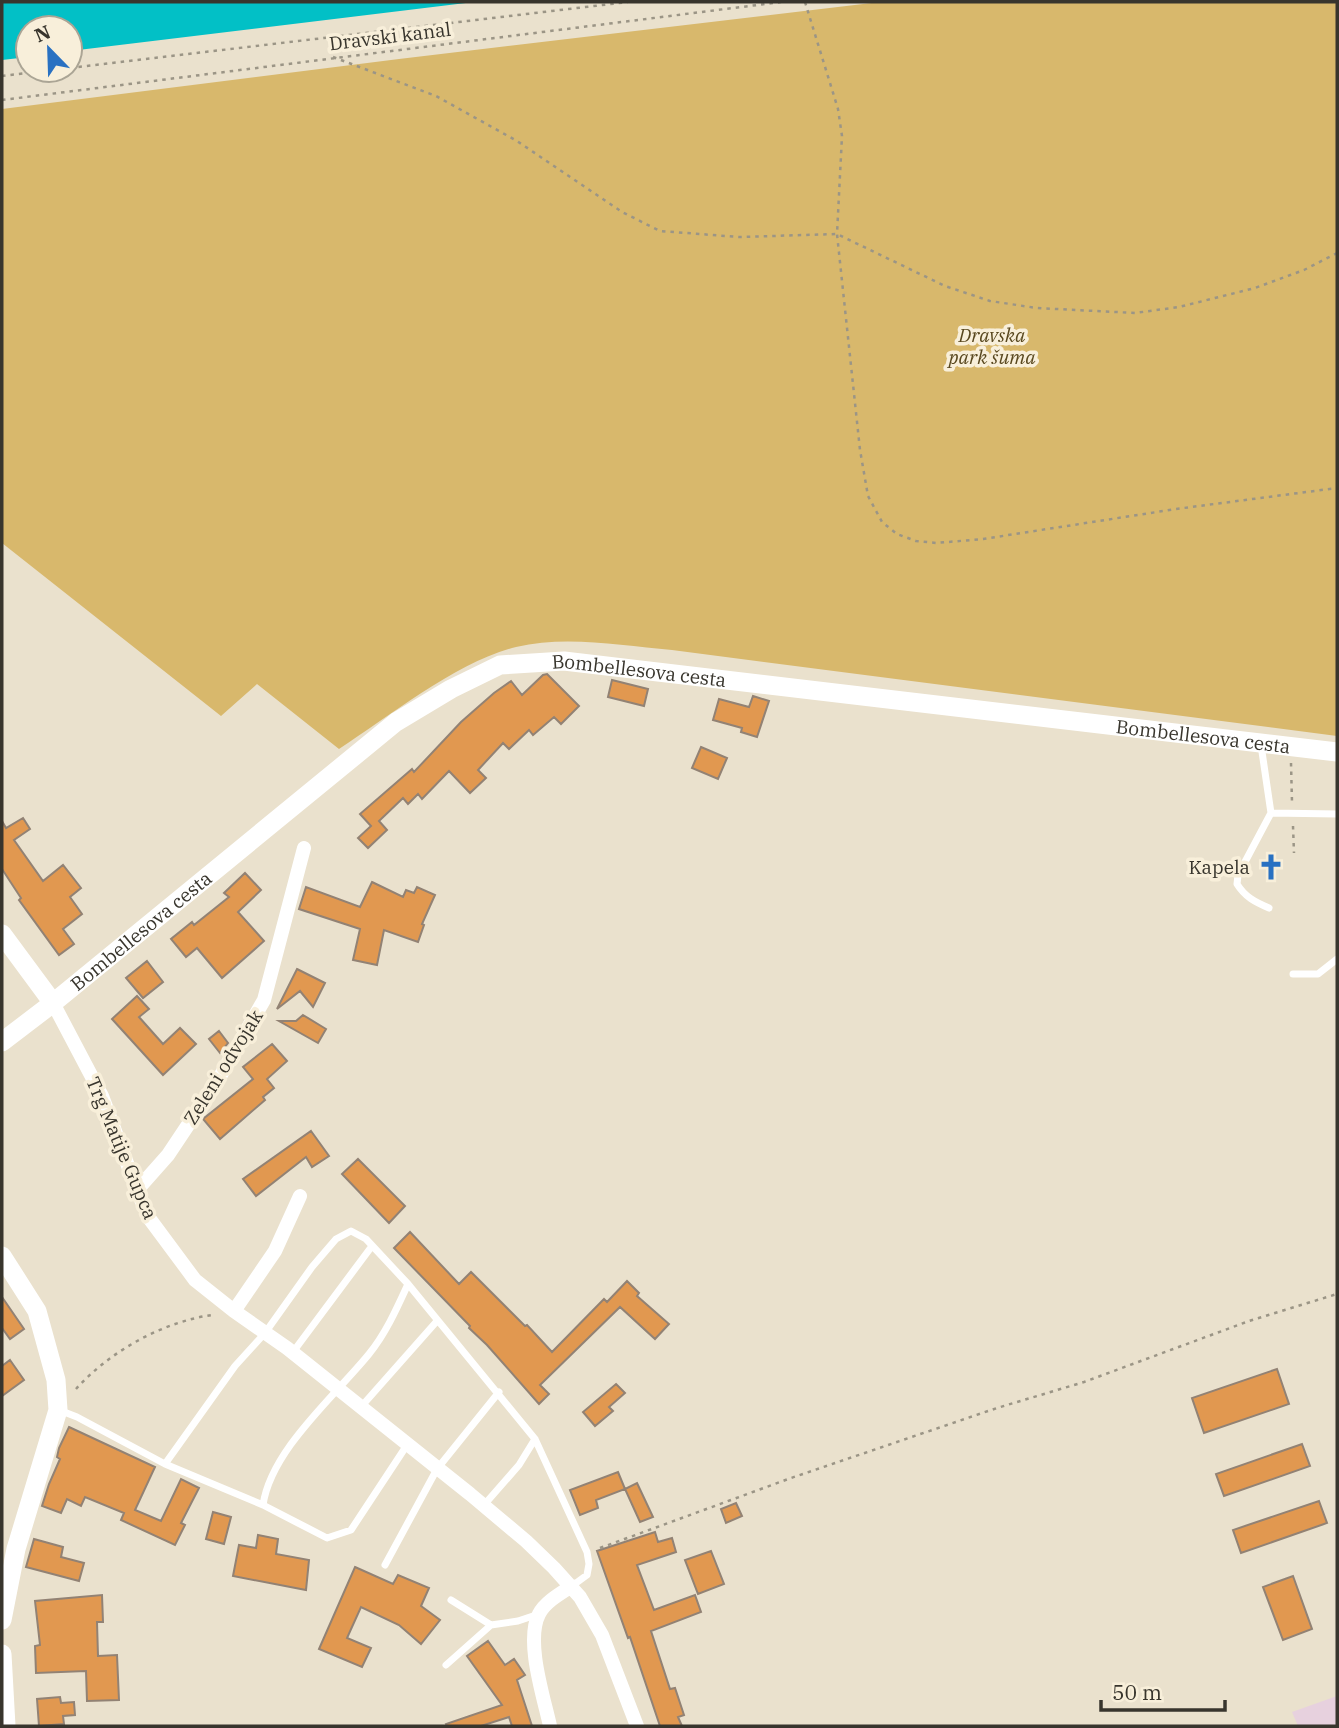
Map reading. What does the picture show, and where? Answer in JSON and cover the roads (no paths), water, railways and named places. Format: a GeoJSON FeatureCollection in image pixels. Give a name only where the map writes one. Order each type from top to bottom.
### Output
{"type":"FeatureCollection","features":[{"type":"Feature","properties":{"kind":"street","name":"Bombellesova cesta"},"geometry":{"type":"LineString","coordinates":[[2,1042],[396,722],[451,689],[500,666],[564,660],[1337,752]]}},
{"type":"Feature","properties":{"kind":"street","name":"Zeleni odvojak"},"geometry":{"type":"LineString","coordinates":[[136,1190],[168,1154],[218,1080],[264,1000],[304,848]]}},
{"type":"Feature","properties":{"kind":"street"},"geometry":{"type":"LineString","coordinates":[[2,934],[53,1003]]}},
{"type":"Feature","properties":{"kind":"street","name":"Trg Matije Gupca"},"geometry":{"type":"LineString","coordinates":[[53,1003],[102,1096],[149,1218],[195,1279],[293,1353],[483,1505],[526,1541],[572,1586],[602,1636],[637,1726]]}},
{"type":"Feature","properties":{"kind":"street"},"geometry":{"type":"LineString","coordinates":[[234,1311],[275,1251],[300,1196]]}},
{"type":"Feature","properties":{"kind":"street"},"geometry":{"type":"LineString","coordinates":[[2,1256],[37,1311],[56,1380],[58,1410],[16,1549],[2,1620]]}},
{"type":"Feature","properties":{"kind":"street"},"geometry":{"type":"LineString","coordinates":[[550,1726],[535,1655],[534,1630],[539,1613],[572,1586]]}},
{"type":"Feature","properties":{"kind":"street"},"geometry":{"type":"LineString","coordinates":[[2,1654],[6,1726]]}},
{"type":"Feature","properties":{"kind":"lane"},"geometry":{"type":"LineString","coordinates":[[1261,744],[1271,813],[1238,875],[1237,884],[1253,901],[1269,908]]}},
{"type":"Feature","properties":{"kind":"lane"},"geometry":{"type":"LineString","coordinates":[[1271,813],[1337,814]]}},
{"type":"Feature","properties":{"kind":"lane"},"geometry":{"type":"LineString","coordinates":[[1293,974],[1318,974],[1337,959]]}},
{"type":"Feature","properties":{"kind":"lane"},"geometry":{"type":"LineString","coordinates":[[165,1464],[234,1366],[265,1333],[312,1267],[336,1239],[351,1231],[366,1239],[408,1284],[535,1439],[587,1552],[587,1575],[572,1586]]}},
{"type":"Feature","properties":{"kind":"lane"},"geometry":{"type":"LineString","coordinates":[[293,1353],[372,1246]]}},
{"type":"Feature","properties":{"kind":"lane"},"geometry":{"type":"LineString","coordinates":[[262,1505],[269,1478],[281,1456],[371,1351],[396,1312],[408,1284]]}},
{"type":"Feature","properties":{"kind":"lane"},"geometry":{"type":"LineString","coordinates":[[360,1408],[437,1321]]}},
{"type":"Feature","properties":{"kind":"lane"},"geometry":{"type":"LineString","coordinates":[[385,1565],[438,1469],[499,1392]]}},
{"type":"Feature","properties":{"kind":"lane"},"geometry":{"type":"LineString","coordinates":[[58,1410],[77,1417],[165,1464],[262,1505],[327,1538],[351,1531],[407,1446]]}},
{"type":"Feature","properties":{"kind":"lane"},"geometry":{"type":"LineString","coordinates":[[483,1505],[519,1465],[535,1439]]}},
{"type":"Feature","properties":{"kind":"lane"},"geometry":{"type":"LineString","coordinates":[[450,1600],[491,1625]]}},
{"type":"Feature","properties":{"kind":"lane"},"geometry":{"type":"LineString","coordinates":[[446,1665],[491,1625],[518,1621],[539,1613]]}},
{"type":"Feature","properties":{"kind":"water"},"geometry":{"type":"Polygon","coordinates":[[[2,2],[474,2],[84,49],[84,14],[14,14],[14,59],[2,60],[2,2]]]}},
{"type":"Feature","properties":{"kind":"place","name":"Kapela"},"geometry":{"type":"Point","coordinates":[1271,867]}},
{"type":"Feature","properties":{"kind":"park label","name":"Dravska park šuma"},"geometry":{"type":"Point","coordinates":[992,346]}}]}
